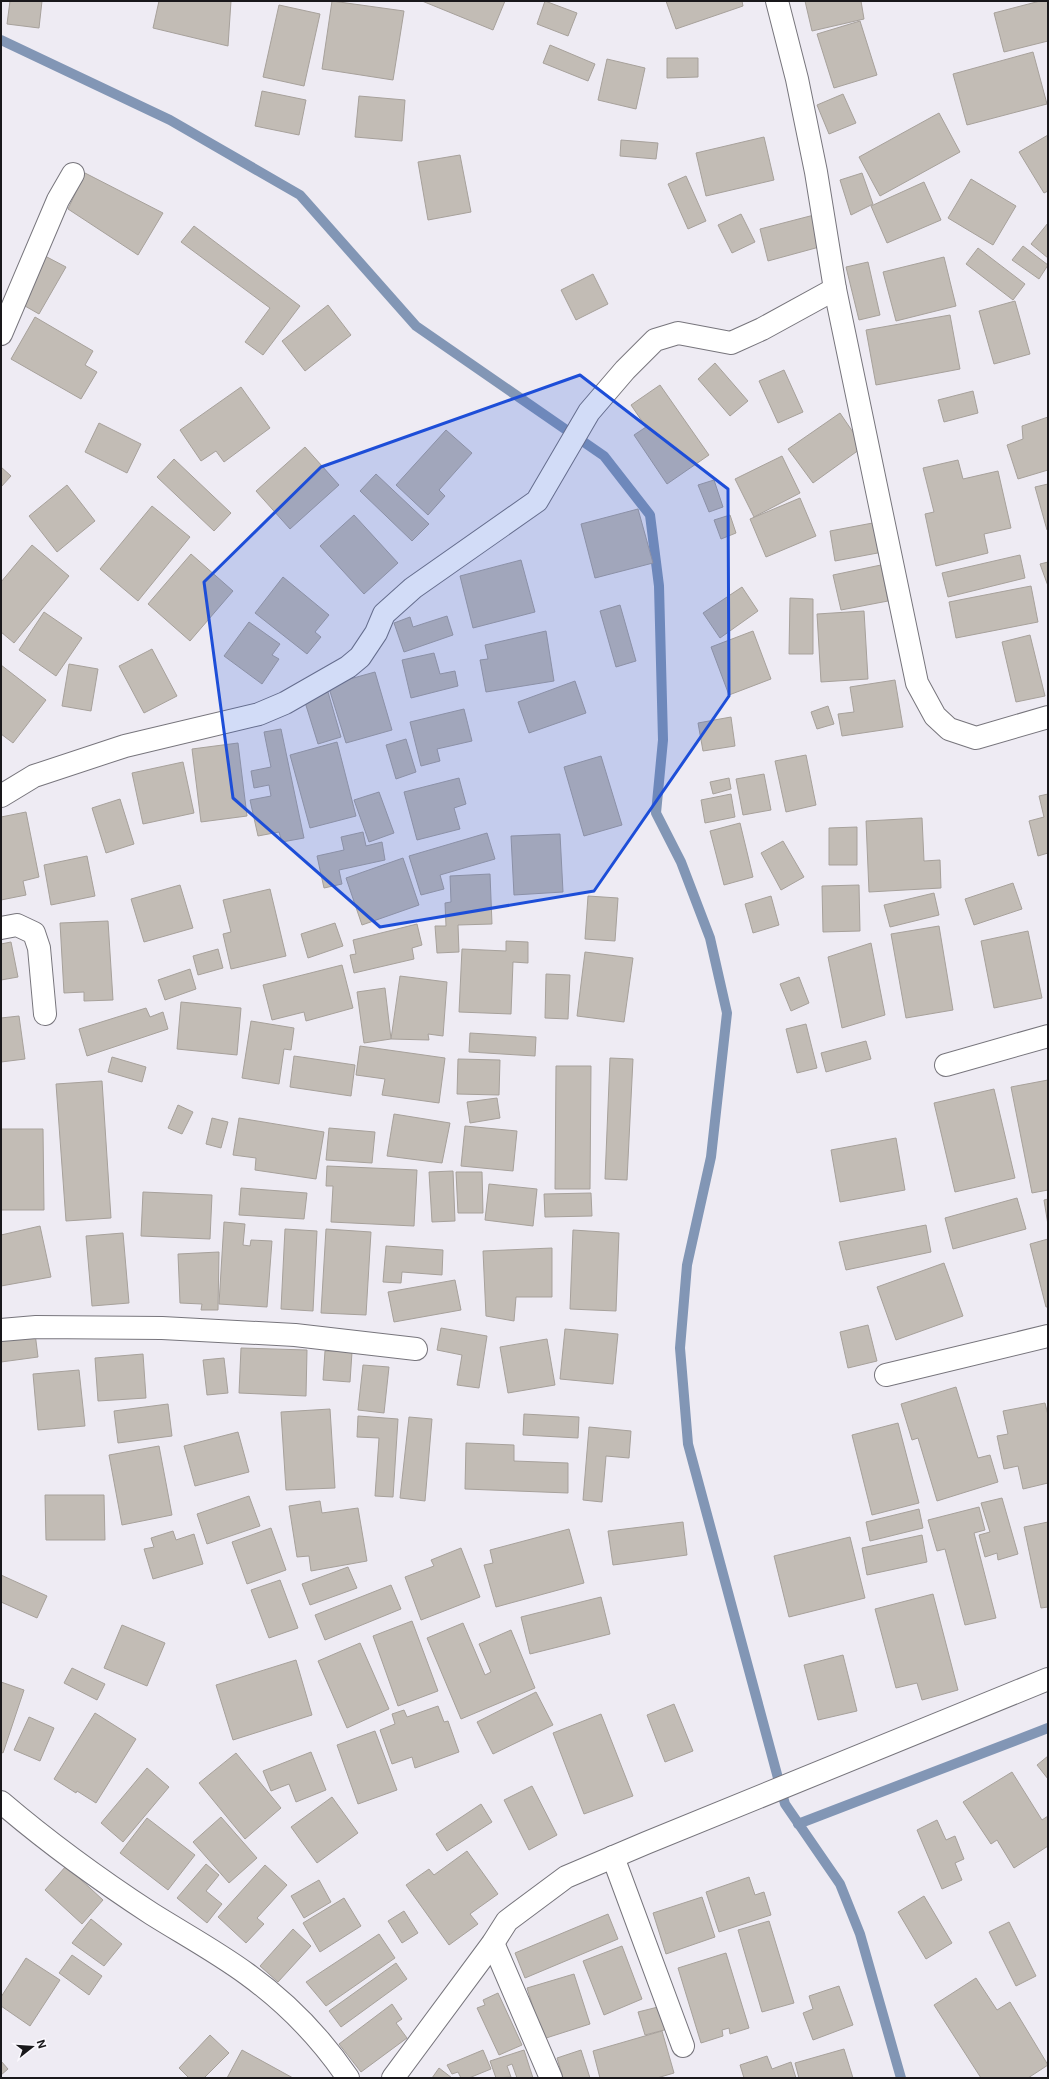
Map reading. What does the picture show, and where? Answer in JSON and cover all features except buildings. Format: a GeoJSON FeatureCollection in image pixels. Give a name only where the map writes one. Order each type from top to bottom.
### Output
{"type":"FeatureCollection","features":[{"type":"Feature","properties":{"kind":"street"},"geometry":{"type":"LineString","coordinates":[[777,1],[797,79],[816,172],[835,289],[917,683],[934,716],[949,729],[976,738],[1048,717]]}},
{"type":"Feature","properties":{"kind":"street"},"geometry":{"type":"LineString","coordinates":[[1,334],[58,200],[73,174]]}},
{"type":"Feature","properties":{"kind":"street"},"geometry":{"type":"LineString","coordinates":[[1,796],[34,776],[125,746],[259,714],[285,703],[348,667],[360,657],[376,632],[384,614],[413,588],[536,500],[589,412],[625,370],[655,340],[678,333],[731,343],[762,329],[835,289]]}},
{"type":"Feature","properties":{"kind":"street"},"geometry":{"type":"LineString","coordinates":[[1,928],[17,925],[34,933],[39,948],[45,1014]]}},
{"type":"Feature","properties":{"kind":"street"},"geometry":{"type":"LineString","coordinates":[[946,1065],[1048,1036]]}},
{"type":"Feature","properties":{"kind":"street"},"geometry":{"type":"LineString","coordinates":[[1,1330],[36,1327],[162,1328],[295,1335],[416,1350]]}},
{"type":"Feature","properties":{"kind":"street"},"geometry":{"type":"LineString","coordinates":[[886,1375],[1048,1336]]}},
{"type":"Feature","properties":{"kind":"street"},"geometry":{"type":"LineString","coordinates":[[393,2078],[493,1944],[507,1921],[566,1877],[1048,1679]]}},
{"type":"Feature","properties":{"kind":"street"},"geometry":{"type":"LineString","coordinates":[[1,1802],[31,1828],[73,1859],[151,1913],[247,1974],[296,2015],[332,2053],[348,2078]]}},
{"type":"Feature","properties":{"kind":"street"},"geometry":{"type":"LineString","coordinates":[[613,1857],[683,2046]]}},
{"type":"Feature","properties":{"kind":"street"},"geometry":{"type":"LineString","coordinates":[[493,1944],[551,2078]]}},
{"type":"Feature","properties":{"kind":"highlighted area"},"geometry":{"type":"Polygon","coordinates":[[[580,375],[728,489],[729,696],[594,891],[380,927],[233,798],[204,582],[321,467],[580,375]]]}},
{"type":"Feature","properties":{"kind":"waterway"},"geometry":{"type":"LineString","coordinates":[[1,40],[170,120],[300,195],[416,326],[604,456],[650,515],[659,586],[663,740],[656,813],[681,862],[710,938],[727,1013],[711,1157],[687,1265],[680,1348],[688,1444],[785,1804],[840,1884],[860,1934],[901,2078]]}},
{"type":"Feature","properties":{"kind":"waterway"},"geometry":{"type":"LineString","coordinates":[[798,1824],[1048,1728]]}}]}
